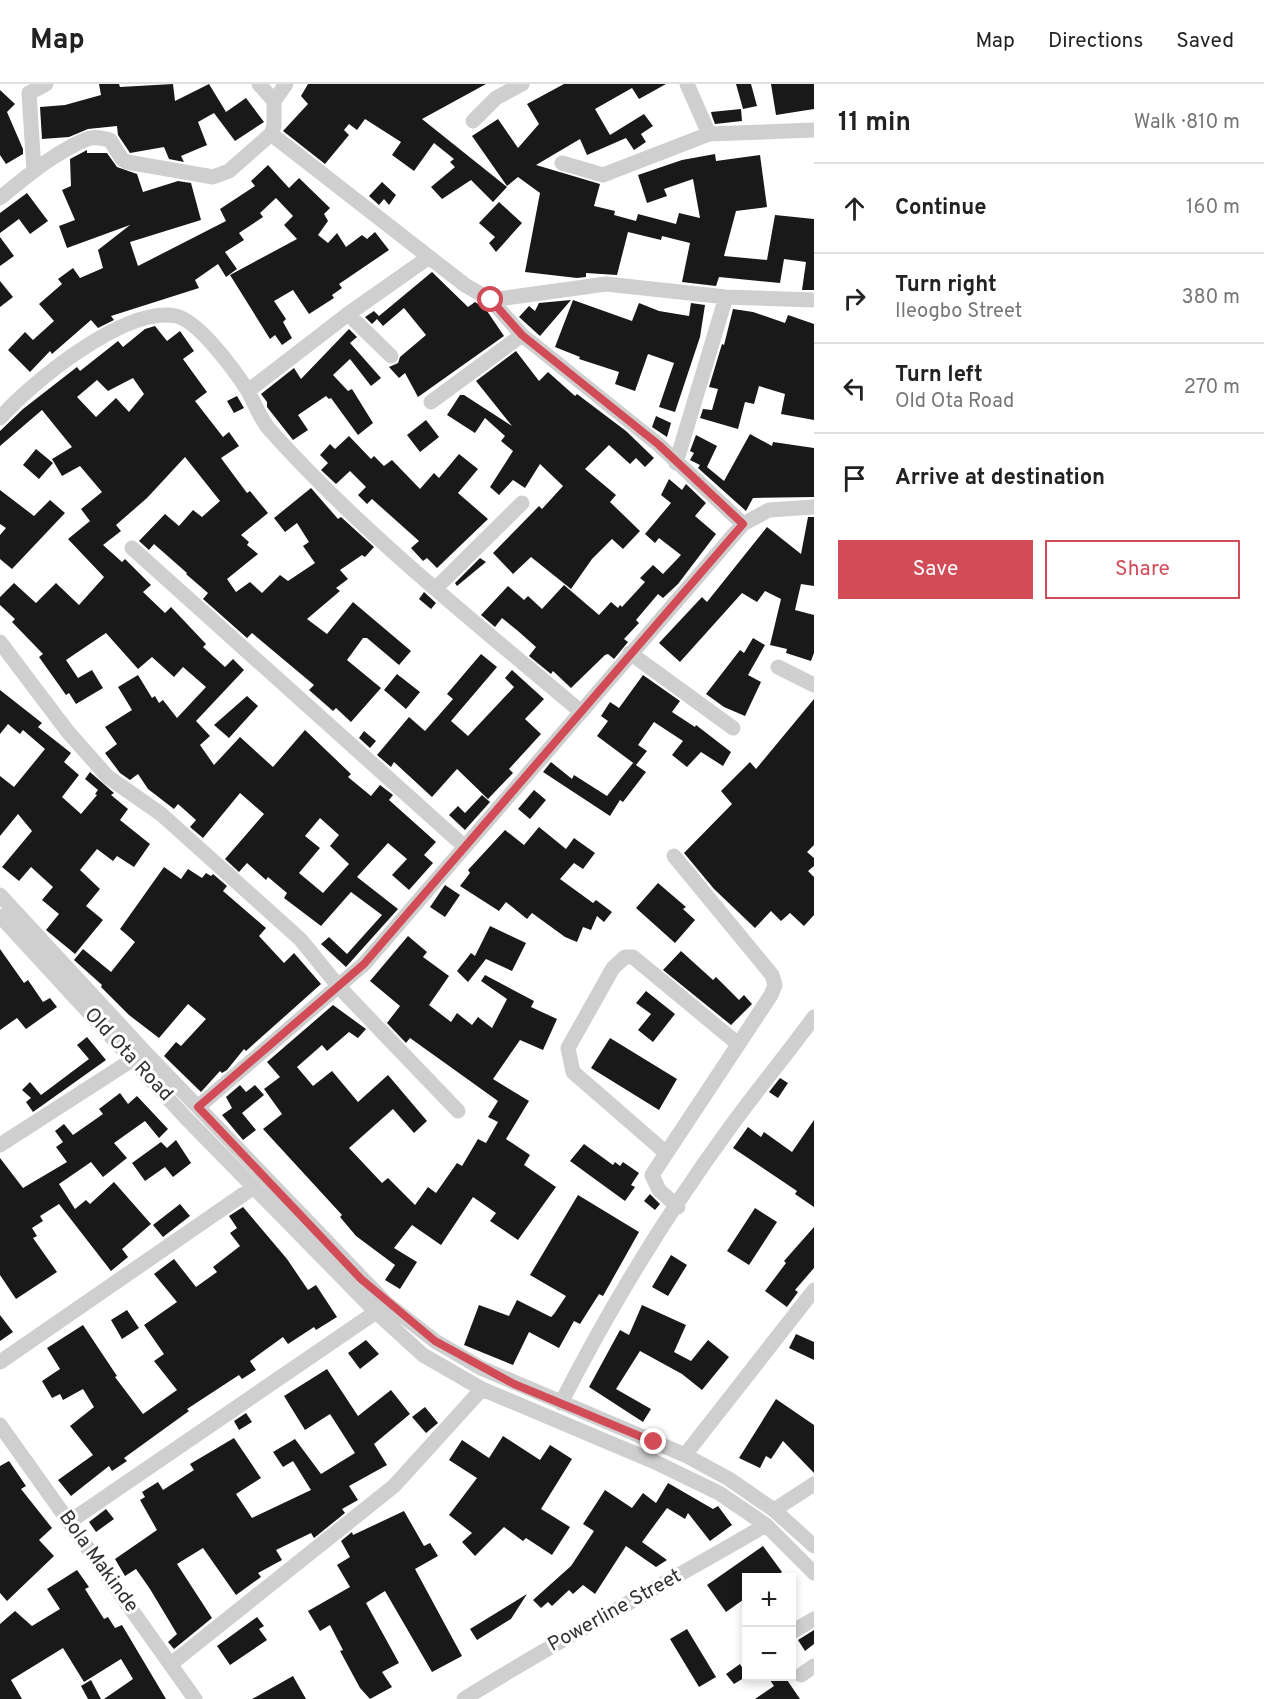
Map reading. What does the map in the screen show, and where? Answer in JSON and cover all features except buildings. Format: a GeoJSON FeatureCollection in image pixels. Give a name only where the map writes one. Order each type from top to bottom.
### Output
{"type":"FeatureCollection","features":[{"type":"Feature","properties":{"kind":"street"},"geometry":{"type":"LineString","coordinates":[[34,171],[29,93],[46,84]]}},
{"type":"Feature","properties":{"kind":"street"},"geometry":{"type":"LineString","coordinates":[[259,84],[274,101]]}},
{"type":"Feature","properties":{"kind":"street"},"geometry":{"type":"LineString","coordinates":[[0,198],[34,171],[88,138],[99,137],[110,140],[122,159],[127,162],[213,177],[229,171],[271,134],[274,126],[274,101],[286,84]]}},
{"type":"Feature","properties":{"kind":"street"},"geometry":{"type":"LineString","coordinates":[[473,122],[496,98],[522,84]]}},
{"type":"Feature","properties":{"kind":"street"},"geometry":{"type":"LineString","coordinates":[[687,84],[709,134]]}},
{"type":"Feature","properties":{"kind":"street"},"geometry":{"type":"LineString","coordinates":[[562,163],[603,175],[709,134],[814,130]]}},
{"type":"Feature","properties":{"kind":"street"},"geometry":{"type":"LineString","coordinates":[[271,134],[465,285],[491,300],[522,335],[659,445],[743,524]]}},
{"type":"Feature","properties":{"kind":"street"},"geometry":{"type":"LineString","coordinates":[[248,392],[348,314],[429,257]]}},
{"type":"Feature","properties":{"kind":"street"},"geometry":{"type":"LineString","coordinates":[[491,300],[606,284],[726,297],[814,300]]}},
{"type":"Feature","properties":{"kind":"street"},"geometry":{"type":"LineString","coordinates":[[676,463],[726,297]]}},
{"type":"Feature","properties":{"kind":"street"},"geometry":{"type":"LineString","coordinates":[[348,314],[391,356]]}},
{"type":"Feature","properties":{"kind":"street"},"geometry":{"type":"LineString","coordinates":[[0,418],[13,403],[78,351],[113,330],[158,315],[178,316],[214,346],[248,392],[268,429],[386,546],[580,711]]}},
{"type":"Feature","properties":{"kind":"street"},"geometry":{"type":"LineString","coordinates":[[431,402],[522,335]]}},
{"type":"Feature","properties":{"kind":"street"},"geometry":{"type":"LineString","coordinates":[[436,588],[522,503]]}},
{"type":"Feature","properties":{"kind":"street"},"geometry":{"type":"LineString","coordinates":[[198,1107],[364,964],[743,524],[769,510],[814,507]]}},
{"type":"Feature","properties":{"kind":"street"},"geometry":{"type":"LineString","coordinates":[[132,548],[465,847]]}},
{"type":"Feature","properties":{"kind":"street"},"geometry":{"type":"LineString","coordinates":[[0,642],[68,732],[108,777],[161,814],[292,932],[339,987],[458,1110]]}},
{"type":"Feature","properties":{"kind":"street"},"geometry":{"type":"LineString","coordinates":[[630,653],[733,729]]}},
{"type":"Feature","properties":{"kind":"street"},"geometry":{"type":"LineString","coordinates":[[778,667],[814,686]]}},
{"type":"Feature","properties":{"kind":"street"},"geometry":{"type":"LineString","coordinates":[[674,856],[772,975],[775,985],[771,995],[665,1152],[652,1175],[658,1190],[678,1207]]}},
{"type":"Feature","properties":{"kind":"street","name":"Old Ota Road"},"geometry":{"type":"LineString","coordinates":[[0,895],[198,1107],[386,1303],[435,1341],[481,1368],[686,1455],[729,1479],[774,1510],[814,1546]]}},
{"type":"Feature","properties":{"kind":"street","name":"Old Ota Road"},"geometry":{"type":"LineString","coordinates":[[1,919],[254,1187],[376,1312],[423,1355],[482,1389],[655,1462],[719,1493],[766,1525],[814,1573]]}},
{"type":"Feature","properties":{"kind":"street"},"geometry":{"type":"LineString","coordinates":[[665,1152],[573,1072],[568,1059],[568,1048],[613,968],[625,957],[633,957],[738,1044]]}},
{"type":"Feature","properties":{"kind":"street"},"geometry":{"type":"LineString","coordinates":[[561,1403],[591,1344],[678,1207],[730,1128],[814,1017]]}},
{"type":"Feature","properties":{"kind":"street"},"geometry":{"type":"LineString","coordinates":[[0,1145],[132,1060]]}},
{"type":"Feature","properties":{"kind":"street"},"geometry":{"type":"LineString","coordinates":[[0,1362],[254,1187]]}},
{"type":"Feature","properties":{"kind":"street"},"geometry":{"type":"LineString","coordinates":[[686,1455],[814,1290]]}},
{"type":"Feature","properties":{"kind":"street"},"geometry":{"type":"LineString","coordinates":[[69,1522],[376,1312]]}},
{"type":"Feature","properties":{"kind":"street"},"geometry":{"type":"LineString","coordinates":[[171,1664],[394,1486],[482,1389]]}},
{"type":"Feature","properties":{"kind":"street","name":"Bola Makinde"},"geometry":{"type":"LineString","coordinates":[[0,1425],[195,1699]]}},
{"type":"Feature","properties":{"kind":"street"},"geometry":{"type":"LineString","coordinates":[[774,1510],[814,1484]]}},
{"type":"Feature","properties":{"kind":"street","name":"Powerline Street"},"geometry":{"type":"LineString","coordinates":[[464,1699],[547,1648],[627,1606],[766,1525]]}},
{"type":"Feature","properties":{"kind":"street"},"geometry":{"type":"LineString","coordinates":[[796,1630],[814,1619]]}},
{"type":"Feature","properties":{"kind":"street"},"geometry":{"type":"LineString","coordinates":[[801,1675],[814,1666]]}},
{"type":"Feature","properties":{"kind":"route"},"geometry":{"type":"LineString","coordinates":[[491,300],[522,335],[659,445],[743,524],[364,964],[198,1107],[361,1279],[386,1303],[435,1341],[514,1384],[654,1442]]}}]}
